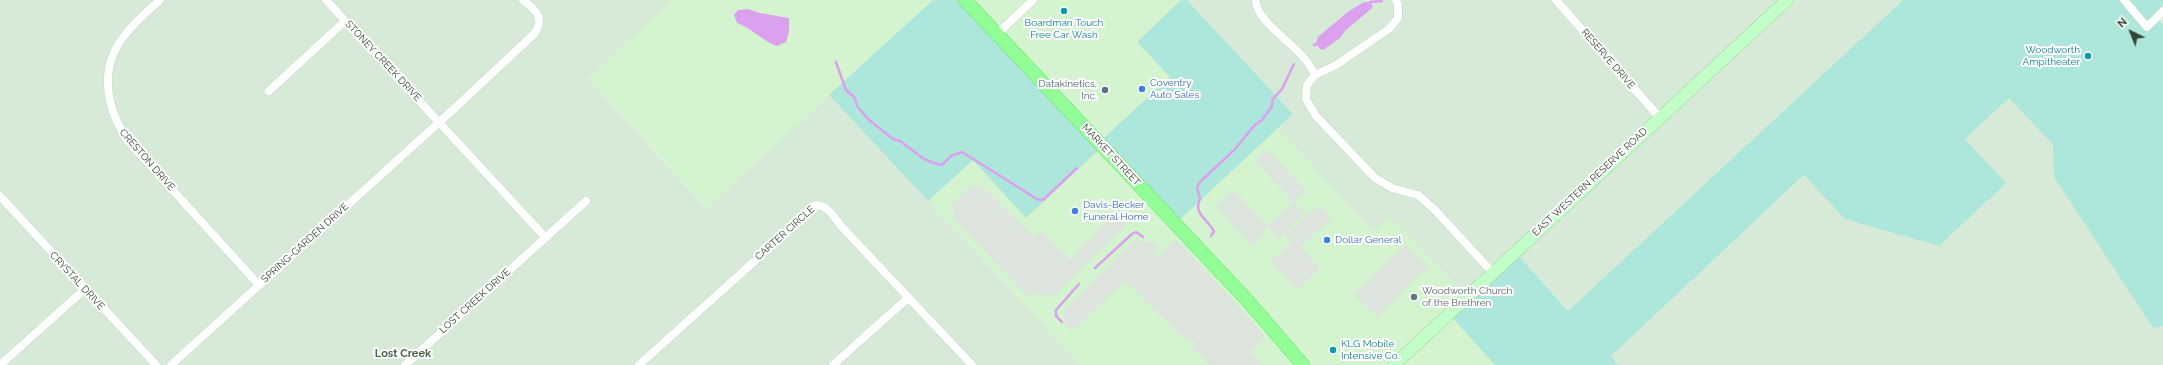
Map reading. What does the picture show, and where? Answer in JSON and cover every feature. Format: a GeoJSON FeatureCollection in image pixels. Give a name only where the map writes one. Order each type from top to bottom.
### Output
{"type":"FeatureCollection","features":[{"type":"Feature","properties":{"kind":"main road","name":"MARKET STREET"},"geometry":{"type":"LineString","coordinates":[[965,0],[1247,300],[1303,365]]}},
{"type":"Feature","properties":{"kind":"main road","name":"EAST WESTERN RESERVE ROAD"},"geometry":{"type":"LineString","coordinates":[[1394,365],[1787,0]]}},
{"type":"Feature","properties":{"kind":"street","name":"CRESTON DRIVE"},"geometry":{"type":"LineString","coordinates":[[160,0],[125,34],[114,53],[109,69],[108,84],[109,105],[112,114],[128,141],[259,285]]}},
{"type":"Feature","properties":{"kind":"street","name":"STONEY CREEK DRIVE"},"geometry":{"type":"LineString","coordinates":[[326,0],[440,122]]}},
{"type":"Feature","properties":{"kind":"street","name":"SPRING-GARDEN DRIVE"},"geometry":{"type":"LineString","coordinates":[[171,365],[440,122],[535,33],[539,27],[539,15],[536,10],[523,0]]}},
{"type":"Feature","properties":{"kind":"street"},"geometry":{"type":"LineString","coordinates":[[997,34],[1033,0]]}},
{"type":"Feature","properties":{"kind":"street"},"geometry":{"type":"LineString","coordinates":[[1256,0],[1260,14],[1304,57],[1315,75]]}},
{"type":"Feature","properties":{"kind":"street"},"geometry":{"type":"LineString","coordinates":[[1396,0],[1398,4],[1398,18],[1390,29],[1336,65],[1315,75],[1307,85],[1306,99],[1316,116],[1375,178],[1392,188],[1418,196],[1434,209],[1493,274]]}},
{"type":"Feature","properties":{"kind":"street","name":"RESERVE DRIVE"},"geometry":{"type":"LineString","coordinates":[[1556,0],[1660,118]]}},
{"type":"Feature","properties":{"kind":"street"},"geometry":{"type":"LineString","coordinates":[[2124,0],[2147,27],[2163,11]]}},
{"type":"Feature","properties":{"kind":"street"},"geometry":{"type":"LineString","coordinates":[[269,91],[344,21]]}},
{"type":"Feature","properties":{"kind":"street"},"geometry":{"type":"LineString","coordinates":[[440,122],[545,237]]}},
{"type":"Feature","properties":{"kind":"street","name":"CRYSTAL DRIVE"},"geometry":{"type":"LineString","coordinates":[[0,196],[156,365]]}},
{"type":"Feature","properties":{"kind":"street","name":"LOST CREEK DRIVE"},"geometry":{"type":"LineString","coordinates":[[404,365],[586,201]]}},
{"type":"Feature","properties":{"kind":"street","name":"CARTER CIRCLE"},"geometry":{"type":"LineString","coordinates":[[639,365],[814,205],[819,205],[831,212],[841,226],[972,365]]}},
{"type":"Feature","properties":{"kind":"street"},"geometry":{"type":"LineString","coordinates":[[0,365],[85,289]]}},
{"type":"Feature","properties":{"kind":"street"},"geometry":{"type":"LineString","coordinates":[[833,365],[908,298]]}},
{"type":"Feature","properties":{"kind":"shaded area"},"geometry":{"type":"Polygon","coordinates":[[[0,0],[673,0],[588,79],[706,208],[829,95],[1081,365],[0,365],[0,0]]]}},
{"type":"Feature","properties":{"kind":"shaded area"},"geometry":{"type":"Polygon","coordinates":[[[673,0],[933,0],[707,208],[588,78],[673,0]]]}},
{"type":"Feature","properties":{"kind":"shaded area"},"geometry":{"type":"Polygon","coordinates":[[[933,0],[965,0],[1099,142],[1170,77],[1137,42],[1181,0],[1187,0],[1293,114],[1175,224],[1103,146],[1026,218],[973,160],[928,201],[829,95],[933,0]]]}},
{"type":"Feature","properties":{"kind":"shaded area"},"geometry":{"type":"Polygon","coordinates":[[[965,0],[1181,0],[1137,42],[1170,77],[1098,142],[965,0]]]}},
{"type":"Feature","properties":{"kind":"shaded area"},"geometry":{"type":"Polygon","coordinates":[[[1187,0],[1903,0],[1568,311],[1515,252],[1467,297],[1390,218],[1374,232],[1277,129],[1293,114],[1187,0]]]}},
{"type":"Feature","properties":{"kind":"shaded area"},"geometry":{"type":"Polygon","coordinates":[[[1903,0],[2163,0],[2163,11],[2157,17],[2163,24],[2163,326],[2153,328],[2054,177],[2053,145],[2009,98],[1965,139],[2006,183],[1939,246],[1845,219],[1804,175],[1611,356],[1618,365],[1495,365],[1449,314],[1515,252],[1568,311],[1903,0]]]}},
{"type":"Feature","properties":{"kind":"shaded area"},"geometry":{"type":"Polygon","coordinates":[[[1364,2],[1370,2],[1373,7],[1345,31],[1340,38],[1323,50],[1320,49],[1316,43],[1318,37],[1349,11],[1364,2]]]}},
{"type":"Feature","properties":{"kind":"shaded area"},"geometry":{"type":"Polygon","coordinates":[[[748,9],[760,13],[789,18],[789,32],[786,42],[777,46],[737,23],[734,15],[738,10],[748,9]]]}},
{"type":"Feature","properties":{"kind":"shaded area"},"geometry":{"type":"Polygon","coordinates":[[[2009,97],[2053,145],[2054,177],[2153,328],[2163,326],[2163,365],[1618,365],[1610,356],[1805,175],[1846,219],[1965,139],[2009,97]]]}},
{"type":"Feature","properties":{"kind":"shaded area"},"geometry":{"type":"Polygon","coordinates":[[[1277,129],[1374,232],[1390,217],[1467,297],[1449,314],[1495,365],[1081,365],[928,201],[973,160],[1103,146],[1175,224],[1277,129]]]}},
{"type":"Feature","properties":{"kind":"shaded area"},"geometry":{"type":"Polygon","coordinates":[[[1267,149],[1306,191],[1294,202],[1305,213],[1279,238],[1268,226],[1293,202],[1255,161],[1267,149]]]}},
{"type":"Feature","properties":{"kind":"shaded area"},"geometry":{"type":"Polygon","coordinates":[[[972,185],[978,189],[983,187],[1034,237],[1038,232],[1042,232],[1071,260],[1115,213],[1127,224],[1052,298],[1047,294],[1043,296],[1035,293],[1030,299],[952,217],[955,210],[950,206],[972,185]]]}},
{"type":"Feature","properties":{"kind":"shaded area"},"geometry":{"type":"Polygon","coordinates":[[[1233,190],[1268,226],[1253,246],[1216,207],[1233,190]]]}},
{"type":"Feature","properties":{"kind":"shaded area"},"geometry":{"type":"Polygon","coordinates":[[[1319,205],[1332,218],[1300,247],[1320,268],[1298,289],[1271,261],[1292,242],[1285,235],[1319,205]]]}},
{"type":"Feature","properties":{"kind":"shaded area"},"geometry":{"type":"Polygon","coordinates":[[[1136,238],[1141,242],[1152,242],[1158,249],[1153,253],[1158,257],[1176,239],[1266,337],[1250,351],[1262,365],[1210,365],[1192,347],[1196,343],[1190,337],[1186,340],[1125,281],[1072,331],[1066,324],[1062,312],[1136,238]]]}},
{"type":"Feature","properties":{"kind":"shaded area"},"geometry":{"type":"Polygon","coordinates":[[[1406,245],[1428,266],[1377,317],[1354,295],[1406,245]]]}},
{"type":"Feature","properties":{"kind":"waterway"},"geometry":{"type":"LineString","coordinates":[[1370,2],[1382,1]]}},
{"type":"Feature","properties":{"kind":"waterway"},"geometry":{"type":"LineString","coordinates":[[836,62],[846,90],[855,98],[857,106],[868,119],[893,139],[900,141],[924,159],[942,165],[951,156],[962,152],[1037,199],[1043,200],[1077,168]]}},
{"type":"Feature","properties":{"kind":"waterway"},"geometry":{"type":"LineString","coordinates":[[1211,236],[1214,231],[1202,216],[1198,208],[1200,199],[1197,188],[1200,182],[1235,149],[1254,126],[1262,120],[1272,106],[1272,100],[1282,89],[1294,64]]}},
{"type":"Feature","properties":{"kind":"waterway"},"geometry":{"type":"LineString","coordinates":[[1095,268],[1132,234],[1136,232],[1143,237]]}},
{"type":"Feature","properties":{"kind":"waterway"},"geometry":{"type":"LineString","coordinates":[[1062,322],[1056,316],[1056,310],[1079,284]]}},
{"type":"Feature","properties":{"kind":"place","name":"Boardman Touch Free Car Wash"},"geometry":{"type":"Point","coordinates":[1064,11]}},
{"type":"Feature","properties":{"kind":"place","name":"Woodworth Ampitheater"},"geometry":{"type":"Point","coordinates":[2088,56]}},
{"type":"Feature","properties":{"kind":"place","name":"Coventry Auto Sales"},"geometry":{"type":"Point","coordinates":[1142,89]}},
{"type":"Feature","properties":{"kind":"place","name":"Datakinetics, Inc."},"geometry":{"type":"Point","coordinates":[1105,90]}},
{"type":"Feature","properties":{"kind":"place","name":"Davis-Becker Funeral Home"},"geometry":{"type":"Point","coordinates":[1075,211]}},
{"type":"Feature","properties":{"kind":"place","name":"Dollar General"},"geometry":{"type":"Point","coordinates":[1327,240]}},
{"type":"Feature","properties":{"kind":"place","name":"Woodworth Church of the Brethren"},"geometry":{"type":"Point","coordinates":[1414,297]}},
{"type":"Feature","properties":{"kind":"place","name":"KLG Mobile Intensive Co."},"geometry":{"type":"Point","coordinates":[1333,350]}},
{"type":"Feature","properties":{"kind":"district","name":"Lost Creek"},"geometry":{"type":"Point","coordinates":[403,354]}}]}
